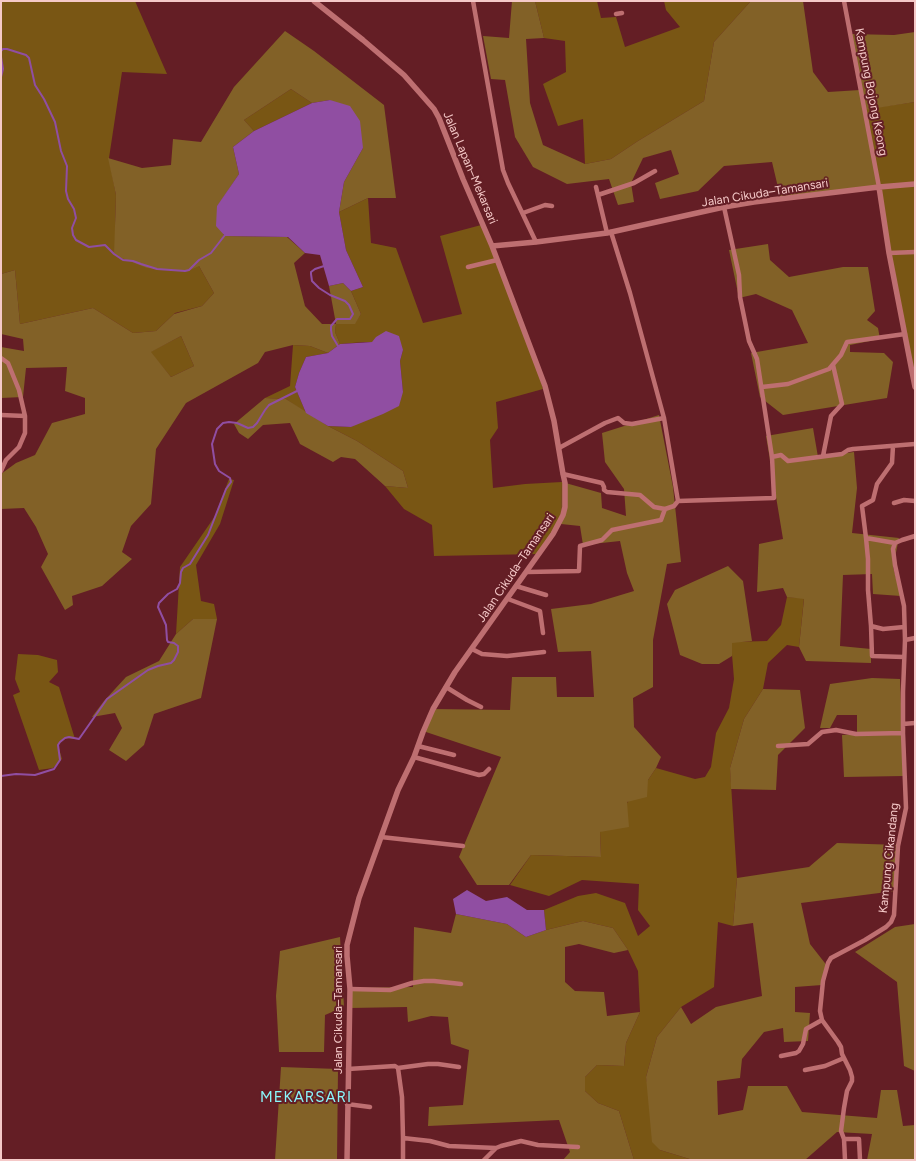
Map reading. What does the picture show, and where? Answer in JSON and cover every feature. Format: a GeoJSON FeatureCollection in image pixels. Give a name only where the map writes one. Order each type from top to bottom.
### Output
{"type":"FeatureCollection","features":[{"type":"Feature","properties":{"kind":"street","name":"Jalan Lapan–Mekarsari"},"geometry":{"type":"LineString","coordinates":[[314,1],[364,40],[404,75],[434,109],[492,246]]}},
{"type":"Feature","properties":{"kind":"street"},"geometry":{"type":"LineString","coordinates":[[473,1],[503,170],[536,242]]}},
{"type":"Feature","properties":{"kind":"street","name":"Kampung Bojong Keong"},"geometry":{"type":"LineString","coordinates":[[844,1],[879,187]]}},
{"type":"Feature","properties":{"kind":"street"},"geometry":{"type":"LineString","coordinates":[[598,195],[634,183],[655,171]]}},
{"type":"Feature","properties":{"kind":"street","name":"Jalan Cikuda–Tamansari"},"geometry":{"type":"LineString","coordinates":[[347,1160],[350,990],[347,956],[348,936],[359,898],[398,790],[414,757],[433,708],[455,672],[553,534],[565,508],[564,474],[545,386],[492,246],[609,233],[754,202],[915,184]]}},
{"type":"Feature","properties":{"kind":"street"},"geometry":{"type":"LineString","coordinates":[[564,474],[602,483],[604,490],[607,492],[640,495],[654,506],[665,509],[674,506],[678,501],[664,418],[630,293],[609,233],[596,187]]}},
{"type":"Feature","properties":{"kind":"street"},"geometry":{"type":"LineString","coordinates":[[879,187],[889,253],[915,387]]}},
{"type":"Feature","properties":{"kind":"street"},"geometry":{"type":"LineString","coordinates":[[523,213],[545,205],[552,206]]}},
{"type":"Feature","properties":{"kind":"street"},"geometry":{"type":"LineString","coordinates":[[678,501],[774,498],[772,457],[758,359],[749,341],[740,297],[739,275],[724,207]]}},
{"type":"Feature","properties":{"kind":"street"},"geometry":{"type":"LineString","coordinates":[[889,253],[915,252]]}},
{"type":"Feature","properties":{"kind":"street"},"geometry":{"type":"LineString","coordinates":[[468,267],[497,260]]}},
{"type":"Feature","properties":{"kind":"street"},"geometry":{"type":"LineString","coordinates":[[762,387],[788,384],[829,369],[841,356],[847,342],[905,334]]}},
{"type":"Feature","properties":{"kind":"street"},"geometry":{"type":"LineString","coordinates":[[1,358],[8,363],[19,390],[25,416],[25,433],[19,447],[6,460],[1,471]]}},
{"type":"Feature","properties":{"kind":"street"},"geometry":{"type":"LineString","coordinates":[[823,456],[831,416],[842,404],[833,365]]}},
{"type":"Feature","properties":{"kind":"street"},"geometry":{"type":"LineString","coordinates":[[1,415],[25,416]]}},
{"type":"Feature","properties":{"kind":"street"},"geometry":{"type":"LineString","coordinates":[[559,448],[618,418],[624,423],[632,424],[664,418]]}},
{"type":"Feature","properties":{"kind":"street"},"geometry":{"type":"LineString","coordinates":[[772,457],[781,455],[788,461],[842,454],[853,449],[915,444]]}},
{"type":"Feature","properties":{"kind":"street"},"geometry":{"type":"LineString","coordinates":[[893,446],[892,463],[878,484],[873,500],[862,506],[868,559],[872,656],[904,657]]}},
{"type":"Feature","properties":{"kind":"street"},"geometry":{"type":"LineString","coordinates":[[894,503],[904,500],[915,501]]}},
{"type":"Feature","properties":{"kind":"street"},"geometry":{"type":"LineString","coordinates":[[527,572],[578,571],[580,546],[602,540],[612,530],[661,520],[665,509]]}},
{"type":"Feature","properties":{"kind":"street"},"geometry":{"type":"LineString","coordinates":[[866,538],[895,543],[915,536]]}},
{"type":"Feature","properties":{"kind":"street","name":"Kampung Cikandang"},"geometry":{"type":"LineString","coordinates":[[822,1020],[820,1011],[823,981],[831,958],[866,940],[891,922],[894,915],[898,846],[906,808],[903,733],[904,606],[895,565],[893,549],[895,543]]}},
{"type":"Feature","properties":{"kind":"street"},"geometry":{"type":"LineString","coordinates":[[516,586],[546,595]]}},
{"type":"Feature","properties":{"kind":"street"},"geometry":{"type":"LineString","coordinates":[[508,599],[540,611],[542,633]]}},
{"type":"Feature","properties":{"kind":"street"},"geometry":{"type":"LineString","coordinates":[[871,626],[883,629],[904,627]]}},
{"type":"Feature","properties":{"kind":"street"},"geometry":{"type":"LineString","coordinates":[[905,640],[915,638]]}},
{"type":"Feature","properties":{"kind":"street"},"geometry":{"type":"LineString","coordinates":[[472,650],[482,654],[507,656],[544,652]]}},
{"type":"Feature","properties":{"kind":"street"},"geometry":{"type":"LineString","coordinates":[[446,687],[481,706]]}},
{"type":"Feature","properties":{"kind":"street"},"geometry":{"type":"LineString","coordinates":[[903,724],[915,723]]}},
{"type":"Feature","properties":{"kind":"street"},"geometry":{"type":"LineString","coordinates":[[778,746],[808,744],[822,732],[836,730],[856,734],[903,733]]}},
{"type":"Feature","properties":{"kind":"street"},"geometry":{"type":"LineString","coordinates":[[418,746],[454,755]]}},
{"type":"Feature","properties":{"kind":"street"},"geometry":{"type":"LineString","coordinates":[[414,757],[479,775],[484,774],[489,769]]}},
{"type":"Feature","properties":{"kind":"street"},"geometry":{"type":"LineString","coordinates":[[382,837],[463,846]]}},
{"type":"Feature","properties":{"kind":"street"},"geometry":{"type":"LineString","coordinates":[[350,990],[390,990],[424,981],[462,984]]}},
{"type":"Feature","properties":{"kind":"street"},"geometry":{"type":"LineString","coordinates":[[781,1056],[799,1051],[803,1044],[806,1029],[822,1020],[838,1042],[852,1077],[847,1091],[841,1130],[844,1139],[845,1160]]}},
{"type":"Feature","properties":{"kind":"street"},"geometry":{"type":"LineString","coordinates":[[805,1070],[825,1066],[844,1058]]}},
{"type":"Feature","properties":{"kind":"street"},"geometry":{"type":"LineString","coordinates":[[348,1069],[395,1066],[398,1068],[428,1064],[459,1067]]}},
{"type":"Feature","properties":{"kind":"street"},"geometry":{"type":"LineString","coordinates":[[398,1068],[402,1097],[403,1160]]}},
{"type":"Feature","properties":{"kind":"street"},"geometry":{"type":"LineString","coordinates":[[347,1104],[370,1107]]}},
{"type":"Feature","properties":{"kind":"street"},"geometry":{"type":"LineString","coordinates":[[404,1138],[430,1141],[449,1146],[496,1148],[521,1141],[538,1145],[578,1148]]}},
{"type":"Feature","properties":{"kind":"street"},"geometry":{"type":"LineString","coordinates":[[844,1139],[859,1139],[860,1160]]}},
{"type":"Feature","properties":{"kind":"street"},"geometry":{"type":"LineString","coordinates":[[484,1160],[496,1148]]}},
{"type":"Feature","properties":{"kind":"shaded area"},"geometry":{"type":"Polygon","coordinates":[[[1,1],[135,1],[167,74],[122,72],[109,158],[116,195],[115,227],[199,266],[214,293],[202,306],[175,313],[156,331],[133,333],[93,308],[20,324],[15,270],[1,274],[1,1]]]}},
{"type":"Feature","properties":{"kind":"shaded area"},"geometry":{"type":"Polygon","coordinates":[[[512,1],[535,1],[544,38],[526,39],[530,103],[543,145],[585,164],[611,159],[704,101],[714,42],[753,1],[803,1],[813,72],[828,92],[860,90],[850,34],[894,35],[915,32],[915,102],[864,110],[879,189],[781,200],[772,162],[724,166],[698,191],[660,199],[655,183],[679,174],[671,150],[643,158],[631,183],[634,202],[618,205],[609,179],[567,184],[533,167],[515,137],[505,80],[491,79],[483,36],[509,38],[512,1]]]}},
{"type":"Feature","properties":{"kind":"shaded area"},"geometry":{"type":"Polygon","coordinates":[[[535,1],[597,1],[601,18],[616,17],[625,47],[680,27],[666,10],[664,1],[753,1],[714,42],[704,101],[611,159],[585,164],[583,119],[558,126],[543,84],[566,72],[565,41],[544,38],[535,1]]]}},
{"type":"Feature","properties":{"kind":"shaded area"},"geometry":{"type":"Polygon","coordinates":[[[285,31],[384,105],[396,198],[368,198],[339,212],[344,182],[363,148],[330,100],[312,103],[291,89],[244,120],[254,131],[233,147],[239,174],[217,207],[224,236],[287,237],[305,253],[294,263],[305,306],[322,324],[336,324],[335,332],[340,344],[328,353],[310,346],[293,345],[265,352],[258,363],[186,403],[156,449],[151,504],[131,526],[122,552],[132,559],[102,586],[72,596],[73,605],[65,610],[41,567],[48,554],[36,527],[24,508],[1,509],[1,474],[16,463],[35,455],[52,423],[85,414],[85,398],[65,391],[67,367],[26,368],[23,397],[1,398],[1,347],[24,351],[23,339],[1,334],[1,274],[15,270],[20,324],[93,308],[133,333],[156,331],[174,314],[202,306],[214,293],[199,266],[188,271],[147,268],[114,255],[116,195],[108,158],[142,168],[171,165],[173,139],[201,142],[234,87],[285,31]],[[181,336],[151,352],[171,377],[194,366],[181,336]]]}},
{"type":"Feature","properties":{"kind":"shaded area"},"geometry":{"type":"Polygon","coordinates":[[[291,89],[312,103],[254,131],[244,120],[291,89]]]}},
{"type":"Feature","properties":{"kind":"shaded area"},"geometry":{"type":"Polygon","coordinates":[[[330,100],[350,106],[360,121],[363,148],[344,182],[339,212],[346,250],[363,287],[351,291],[343,283],[329,286],[320,255],[305,253],[288,237],[225,236],[216,226],[217,206],[239,174],[233,147],[254,131],[312,103],[330,100]]]}},
{"type":"Feature","properties":{"kind":"shaded area"},"geometry":{"type":"Polygon","coordinates":[[[915,102],[915,391],[864,109],[915,102]]]}},
{"type":"Feature","properties":{"kind":"shaded area"},"geometry":{"type":"Polygon","coordinates":[[[368,198],[371,243],[396,248],[423,323],[462,314],[440,236],[485,224],[532,351],[543,389],[496,402],[498,428],[490,440],[493,488],[562,482],[561,524],[538,554],[434,556],[432,525],[404,509],[385,486],[408,488],[403,471],[357,441],[328,426],[351,427],[403,392],[400,361],[403,350],[372,342],[340,344],[335,332],[336,324],[355,323],[361,314],[351,291],[363,287],[346,250],[339,212],[368,198]]]}},
{"type":"Feature","properties":{"kind":"shaded area"},"geometry":{"type":"Polygon","coordinates":[[[768,244],[770,260],[789,277],[843,267],[868,267],[875,311],[867,320],[878,328],[880,339],[850,345],[850,352],[884,353],[893,362],[887,398],[783,415],[760,397],[751,353],[808,343],[792,310],[756,294],[739,298],[729,250],[768,244]]]}},
{"type":"Feature","properties":{"kind":"shaded area"},"geometry":{"type":"Polygon","coordinates":[[[343,283],[351,291],[361,314],[355,324],[336,324],[329,286],[343,283]]]}},
{"type":"Feature","properties":{"kind":"shaded area"},"geometry":{"type":"Polygon","coordinates":[[[386,331],[399,336],[403,350],[400,361],[403,392],[399,406],[351,427],[328,426],[306,413],[295,387],[306,357],[328,353],[340,344],[372,342],[386,331]]]}},
{"type":"Feature","properties":{"kind":"shaded area"},"geometry":{"type":"Polygon","coordinates":[[[181,336],[194,366],[171,377],[150,352],[181,336]]]}},
{"type":"Feature","properties":{"kind":"shaded area"},"geometry":{"type":"Polygon","coordinates":[[[293,345],[310,346],[328,353],[306,357],[299,373],[295,387],[306,413],[286,399],[265,398],[290,386],[293,345]]]}},
{"type":"Feature","properties":{"kind":"shaded area"},"geometry":{"type":"Polygon","coordinates":[[[265,398],[286,399],[328,426],[357,441],[403,471],[408,488],[385,486],[355,459],[341,457],[333,462],[300,444],[290,423],[263,425],[248,439],[239,433],[234,424],[265,398]]]}},
{"type":"Feature","properties":{"kind":"shaded area"},"geometry":{"type":"Polygon","coordinates":[[[659,415],[673,487],[681,562],[667,564],[653,640],[653,687],[633,698],[634,727],[661,757],[648,780],[647,797],[627,802],[629,827],[600,832],[601,857],[531,855],[509,885],[477,885],[459,857],[501,757],[423,731],[432,709],[510,710],[512,677],[556,677],[557,697],[594,697],[591,651],[558,652],[551,609],[591,604],[634,591],[627,573],[620,541],[583,545],[580,526],[561,524],[562,482],[601,493],[602,508],[626,516],[624,489],[605,462],[602,433],[659,415]]]}},
{"type":"Feature","properties":{"kind":"shaded area"},"geometry":{"type":"Polygon","coordinates":[[[813,428],[818,457],[854,452],[857,488],[852,533],[899,538],[893,567],[901,596],[873,594],[872,574],[843,575],[840,646],[871,649],[871,663],[806,661],[799,647],[804,599],[787,597],[783,588],[757,592],[759,544],[783,539],[766,436],[813,428]]]}},
{"type":"Feature","properties":{"kind":"shaded area"},"geometry":{"type":"Polygon","coordinates":[[[229,479],[234,480],[220,524],[196,565],[201,601],[214,604],[217,619],[193,619],[176,634],[180,567],[215,516],[229,479]]]}},
{"type":"Feature","properties":{"kind":"shaded area"},"geometry":{"type":"Polygon","coordinates":[[[728,566],[743,581],[752,641],[732,643],[732,656],[719,664],[702,664],[680,655],[667,604],[675,590],[728,566]]]}},
{"type":"Feature","properties":{"kind":"shaded area"},"geometry":{"type":"Polygon","coordinates":[[[787,597],[804,598],[799,647],[787,645],[768,663],[763,689],[744,719],[730,768],[737,878],[733,926],[718,922],[714,987],[681,1007],[657,1037],[646,1077],[660,1150],[693,1160],[634,1160],[619,1111],[598,1103],[585,1091],[585,1077],[597,1065],[624,1066],[626,1043],[640,1012],[638,971],[628,950],[613,928],[583,921],[546,930],[544,910],[578,896],[596,893],[625,903],[638,936],[650,926],[638,910],[639,884],[582,880],[549,896],[510,885],[531,855],[601,857],[600,832],[648,780],[656,768],[695,779],[705,777],[711,767],[716,733],[729,708],[734,679],[731,642],[767,641],[781,625],[787,597]]]}},
{"type":"Feature","properties":{"kind":"shaded area"},"geometry":{"type":"Polygon","coordinates":[[[193,619],[217,619],[201,698],[154,714],[144,745],[126,761],[109,750],[122,728],[115,713],[92,717],[126,677],[159,661],[176,634],[193,619]]]}},
{"type":"Feature","properties":{"kind":"shaded area"},"geometry":{"type":"Polygon","coordinates":[[[18,654],[38,655],[57,660],[58,672],[49,682],[59,687],[75,739],[64,738],[58,745],[62,759],[53,768],[39,770],[13,695],[20,692],[15,679],[18,654]]]}},
{"type":"Feature","properties":{"kind":"shaded area"},"geometry":{"type":"Polygon","coordinates":[[[872,678],[900,679],[904,776],[844,777],[842,735],[857,734],[857,715],[837,715],[830,728],[820,728],[830,684],[872,678]]]}},
{"type":"Feature","properties":{"kind":"shaded area"},"geometry":{"type":"Polygon","coordinates":[[[763,689],[800,690],[805,728],[778,755],[776,790],[731,789],[730,768],[744,719],[763,689]]]}},
{"type":"Feature","properties":{"kind":"shaded area"},"geometry":{"type":"Polygon","coordinates":[[[837,843],[900,845],[895,891],[801,903],[810,944],[828,967],[822,985],[795,987],[795,1012],[810,1013],[808,1041],[784,1042],[783,1028],[764,1032],[742,1059],[740,1078],[717,1081],[718,1115],[743,1110],[748,1086],[787,1086],[802,1112],[877,1118],[881,1090],[897,1090],[903,1126],[915,1125],[915,1160],[867,1160],[872,1134],[837,1132],[805,1160],[693,1160],[660,1150],[652,1142],[646,1077],[657,1037],[681,1007],[691,1024],[716,1007],[762,996],[753,923],[733,926],[737,878],[809,867],[837,843]]]}},
{"type":"Feature","properties":{"kind":"shaded area"},"geometry":{"type":"Polygon","coordinates":[[[467,890],[486,901],[507,897],[527,910],[544,910],[546,930],[526,937],[507,924],[456,914],[453,899],[467,890]]]}},
{"type":"Feature","properties":{"kind":"shaded area"},"geometry":{"type":"Polygon","coordinates":[[[456,914],[507,924],[526,937],[583,921],[613,928],[628,950],[614,953],[579,944],[565,947],[565,982],[575,991],[604,992],[607,1016],[640,1012],[626,1043],[624,1066],[597,1065],[585,1077],[585,1091],[598,1103],[619,1111],[634,1160],[563,1160],[570,1152],[559,1120],[428,1126],[429,1107],[463,1105],[469,1050],[451,1044],[448,1017],[431,1016],[408,1022],[407,1007],[350,1008],[349,988],[413,987],[414,927],[451,933],[456,914]]]}},
{"type":"Feature","properties":{"kind":"shaded area"},"geometry":{"type":"Polygon","coordinates":[[[915,924],[915,1071],[904,1066],[897,982],[855,952],[895,927],[915,924]]]}},
{"type":"Feature","properties":{"kind":"shaded area"},"geometry":{"type":"Polygon","coordinates":[[[340,937],[344,1007],[325,1015],[324,1052],[279,1052],[276,996],[280,951],[340,937]]]}},
{"type":"Feature","properties":{"kind":"shaded area"},"geometry":{"type":"Polygon","coordinates":[[[281,1067],[338,1069],[337,1160],[275,1160],[281,1067]]]}},
{"type":"Feature","properties":{"kind":"waterway"},"geometry":{"type":"LineString","coordinates":[[1,51],[7,49],[26,55],[29,58],[35,85],[55,122],[61,151],[67,166],[66,191],[76,218],[72,228],[76,240],[89,247],[105,245],[123,260],[133,261],[157,269],[185,271],[211,253],[225,235]]}},
{"type":"Feature","properties":{"kind":"waterway"},"geometry":{"type":"LineString","coordinates":[[1,57],[3,69],[1,77]]}},
{"type":"Feature","properties":{"kind":"waterway"},"geometry":{"type":"LineString","coordinates":[[324,266],[311,272],[312,281],[330,295],[345,301],[353,314],[350,319],[337,319],[331,326],[332,336],[338,346]]}},
{"type":"Feature","properties":{"kind":"waterway"},"geometry":{"type":"LineString","coordinates":[[1,776],[16,774],[35,775],[54,769],[60,760],[58,745],[60,742],[69,737],[79,739],[107,699],[148,670],[171,663],[174,660],[178,652],[178,646],[168,642],[166,625],[158,607],[159,603],[168,594],[177,589],[183,568],[190,564],[208,535],[226,489],[231,482],[230,478],[219,471],[215,464],[212,444],[217,429],[223,423],[229,422],[248,428],[253,427],[269,405],[297,391]]}},
{"type":"Feature","properties":{"kind":"district","name":"MEKARSARI"},"geometry":{"type":"Point","coordinates":[306,1098]}}]}
